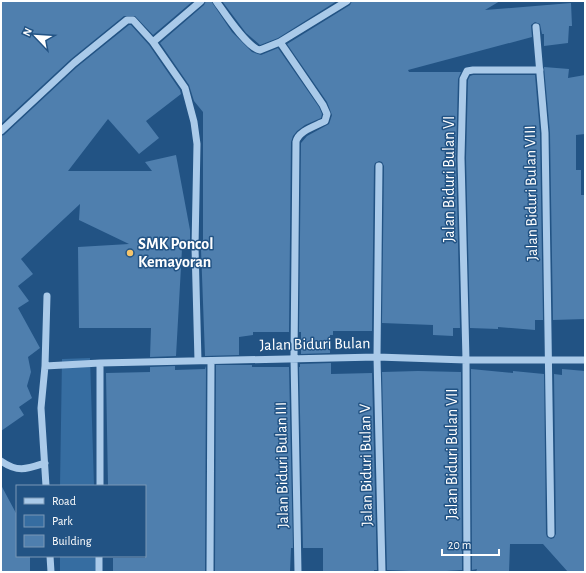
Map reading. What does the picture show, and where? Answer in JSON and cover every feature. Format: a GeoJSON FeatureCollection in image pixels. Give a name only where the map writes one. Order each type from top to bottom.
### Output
{"type":"FeatureCollection","features":[{"type":"Feature","properties":{"kind":"street"},"geometry":{"type":"LineString","coordinates":[[153,42],[201,1]]}},
{"type":"Feature","properties":{"kind":"street"},"geometry":{"type":"LineString","coordinates":[[216,1],[232,23],[253,47],[260,50],[280,42],[347,1]]}},
{"type":"Feature","properties":{"kind":"street"},"geometry":{"type":"LineString","coordinates":[[1,131],[74,63],[127,20],[133,20],[153,42],[185,88],[194,122],[197,144],[195,247],[198,361]]}},
{"type":"Feature","properties":{"kind":"street","name":"Jalan Biduri Bulan VIII"},"geometry":{"type":"LineString","coordinates":[[536,27],[545,134],[551,534]]}},
{"type":"Feature","properties":{"kind":"street","name":"Jalan Biduri Bulan III"},"geometry":{"type":"LineString","coordinates":[[280,42],[323,105],[327,114],[325,121],[302,133],[296,142],[294,358],[298,572]]}},
{"type":"Feature","properties":{"kind":"street","name":"Jalan Biduri Bulan VI"},"geometry":{"type":"LineString","coordinates":[[466,360],[461,158],[464,79],[467,72],[473,70],[540,70]]}},
{"type":"Feature","properties":{"kind":"street","name":"Jalan Biduri Bulan V"},"geometry":{"type":"LineString","coordinates":[[379,166],[377,357],[382,572]]}},
{"type":"Feature","properties":{"kind":"street"},"geometry":{"type":"LineString","coordinates":[[46,485],[41,402],[45,366],[47,296]]}},
{"type":"Feature","properties":{"kind":"street","name":"Jalan Biduri Bulan"},"geometry":{"type":"LineString","coordinates":[[45,366],[100,363],[377,357],[466,360],[585,360]]}},
{"type":"Feature","properties":{"kind":"street","name":"Jalan Biduri Bulan VII"},"geometry":{"type":"LineString","coordinates":[[466,360],[467,572]]}},
{"type":"Feature","properties":{"kind":"street"},"geometry":{"type":"LineString","coordinates":[[210,572],[211,361]]}},
{"type":"Feature","properties":{"kind":"street"},"geometry":{"type":"LineString","coordinates":[[100,363],[100,485]]}},
{"type":"Feature","properties":{"kind":"street"},"geometry":{"type":"LineString","coordinates":[[1,461],[16,468],[25,470],[45,463]]}},
{"type":"Feature","properties":{"kind":"street"},"geometry":{"type":"LineString","coordinates":[[50,557],[51,572]]}},
{"type":"Feature","properties":{"kind":"street"},"geometry":{"type":"LineString","coordinates":[[99,557],[99,572]]}},
{"type":"Feature","properties":{"kind":"green space"},"geometry":{"type":"Polygon","coordinates":[[[90,358],[94,485],[60,485],[62,359],[90,358]]]}},
{"type":"Feature","properties":{"kind":"green space"},"geometry":{"type":"Polygon","coordinates":[[[60,557],[96,557],[97,572],[60,572],[60,557]]]}},
{"type":"Feature","properties":{"kind":"building"},"geometry":{"type":"Polygon","coordinates":[[[1,1],[193,1],[153,35],[135,16],[124,16],[71,59],[1,124],[1,1]]]}},
{"type":"Feature","properties":{"kind":"building"},"geometry":{"type":"Polygon","coordinates":[[[206,1],[211,1],[232,32],[252,52],[261,55],[278,48],[319,107],[322,114],[321,118],[305,125],[297,131],[291,142],[289,332],[253,332],[253,335],[239,337],[239,355],[205,356],[201,249],[203,248],[203,112],[194,101],[189,85],[160,43],[204,5],[206,1]]]}},
{"type":"Feature","properties":{"kind":"building"},"geometry":{"type":"Polygon","coordinates":[[[222,1],[337,1],[278,38],[260,45],[246,33],[222,1]]]}},
{"type":"Feature","properties":{"kind":"building"},"geometry":{"type":"Polygon","coordinates":[[[352,1],[500,1],[485,10],[571,3],[572,26],[569,26],[568,43],[544,46],[544,34],[542,34],[540,24],[535,22],[531,25],[532,37],[408,70],[409,72],[461,72],[458,79],[456,158],[460,328],[453,328],[453,336],[433,335],[433,325],[382,323],[384,166],[382,162],[379,161],[375,163],[374,166],[372,331],[333,331],[333,335],[330,335],[330,353],[301,354],[301,332],[299,332],[301,143],[307,136],[329,124],[332,115],[327,102],[287,44],[350,5],[352,1]]]}},
{"type":"Feature","properties":{"kind":"building"},"geometry":{"type":"Polygon","coordinates":[[[129,25],[131,25],[149,45],[180,90],[181,94],[146,121],[159,138],[139,154],[108,119],[68,171],[152,171],[145,162],[176,155],[190,230],[190,250],[182,249],[176,356],[150,357],[151,328],[79,328],[78,247],[129,244],[79,220],[80,204],[21,259],[33,274],[18,286],[29,301],[18,308],[40,348],[28,357],[31,372],[27,386],[32,398],[19,407],[24,415],[1,431],[1,136],[4,135],[77,67],[129,25]]]}},
{"type":"Feature","properties":{"kind":"building"},"geometry":{"type":"Polygon","coordinates":[[[544,67],[569,69],[568,78],[585,75],[585,134],[576,135],[576,170],[581,170],[581,195],[585,195],[585,319],[553,320],[550,133],[544,67]]]}},
{"type":"Feature","properties":{"kind":"building"},"geometry":{"type":"Polygon","coordinates":[[[535,75],[540,133],[543,320],[535,320],[535,330],[498,327],[498,329],[470,328],[466,158],[468,80],[470,76],[535,75]]]}},
{"type":"Feature","properties":{"kind":"building"},"geometry":{"type":"Polygon","coordinates":[[[331,363],[331,374],[372,373],[377,570],[374,570],[374,572],[323,572],[323,548],[303,548],[299,367],[300,364],[331,363]]]}},
{"type":"Feature","properties":{"kind":"building"},"geometry":{"type":"Polygon","coordinates":[[[216,365],[289,367],[293,548],[291,548],[290,572],[215,572],[216,365]]]}},
{"type":"Feature","properties":{"kind":"building"},"geometry":{"type":"Polygon","coordinates":[[[175,366],[175,370],[205,369],[206,366],[205,572],[113,572],[113,558],[146,557],[146,485],[108,485],[106,373],[150,372],[150,367],[175,366]]]}},
{"type":"Feature","properties":{"kind":"building"},"geometry":{"type":"Polygon","coordinates":[[[471,369],[544,374],[546,534],[547,537],[551,539],[554,538],[556,534],[554,374],[562,375],[562,369],[585,371],[585,572],[568,572],[543,544],[510,544],[509,572],[476,572],[477,569],[472,570],[471,369]]]}},
{"type":"Feature","properties":{"kind":"building"},"geometry":{"type":"Polygon","coordinates":[[[382,372],[461,372],[462,570],[431,572],[387,570],[382,372]]]}},
{"type":"Feature","properties":{"kind":"building"},"geometry":{"type":"Polygon","coordinates":[[[1,485],[16,513],[16,557],[30,557],[30,572],[1,572],[1,485]]]}},
{"type":"Feature","properties":{"kind":"place","name":"SMK Poncol Kemayoran"},"geometry":{"type":"Point","coordinates":[130,253]}}]}
